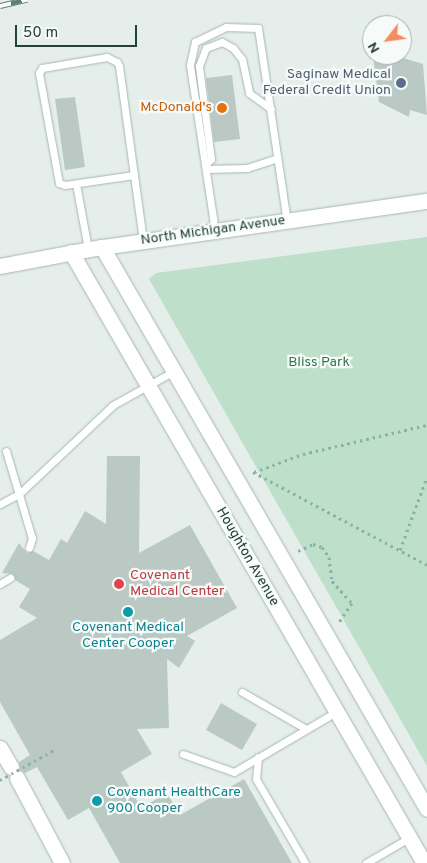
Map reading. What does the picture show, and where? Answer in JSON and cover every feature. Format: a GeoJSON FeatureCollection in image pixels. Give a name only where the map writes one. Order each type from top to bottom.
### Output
{"type":"FeatureCollection","features":[{"type":"Feature","properties":{"kind":"street","name":"North Michigan Avenue"},"geometry":{"type":"LineString","coordinates":[[0,266],[95,248],[427,201]]}},
{"type":"Feature","properties":{"kind":"street"},"geometry":{"type":"LineString","coordinates":[[95,248],[174,371],[427,809]]}},
{"type":"Feature","properties":{"kind":"street","name":"Houghton Avenue"},"geometry":{"type":"LineString","coordinates":[[71,252],[424,863]]}},
{"type":"Feature","properties":{"kind":"street"},"geometry":{"type":"LineString","coordinates":[[0,748],[62,863]]}},
{"type":"Feature","properties":{"kind":"lane"},"geometry":{"type":"LineString","coordinates":[[215,231],[190,66],[195,42],[226,27],[258,28],[286,221]]}},
{"type":"Feature","properties":{"kind":"lane"},"geometry":{"type":"LineString","coordinates":[[205,167],[211,159],[199,66],[206,48],[222,42],[233,48],[242,59],[249,93],[271,109]]}},
{"type":"Feature","properties":{"kind":"lane"},"geometry":{"type":"LineString","coordinates":[[134,175],[65,186],[56,178],[39,73],[46,66],[107,57],[119,66],[134,175],[143,241]]}},
{"type":"Feature","properties":{"kind":"lane"},"geometry":{"type":"LineString","coordinates":[[205,167],[248,168],[277,158]]}},
{"type":"Feature","properties":{"kind":"lane"},"geometry":{"type":"LineString","coordinates":[[76,184],[95,248]]}},
{"type":"Feature","properties":{"kind":"lane"},"geometry":{"type":"LineString","coordinates":[[0,504],[19,494],[96,418],[174,371]]}},
{"type":"Feature","properties":{"kind":"lane"},"geometry":{"type":"LineString","coordinates":[[6,451],[32,538],[29,548]]}},
{"type":"Feature","properties":{"kind":"lane"},"geometry":{"type":"LineString","coordinates":[[0,584],[10,578]]}},
{"type":"Feature","properties":{"kind":"lane"},"geometry":{"type":"LineString","coordinates":[[242,692],[306,729]]}},
{"type":"Feature","properties":{"kind":"lane"},"geometry":{"type":"LineString","coordinates":[[183,754],[234,772],[336,712]]}},
{"type":"Feature","properties":{"kind":"lane"},"geometry":{"type":"LineString","coordinates":[[258,757],[256,779],[305,863]]}},
{"type":"Feature","properties":{"kind":"lane"},"geometry":{"type":"LineString","coordinates":[[366,863],[409,838]]}},
{"type":"Feature","properties":{"kind":"path"},"geometry":{"type":"LineString","coordinates":[[427,425],[303,454],[253,472],[427,564]]}},
{"type":"Feature","properties":{"kind":"path"},"geometry":{"type":"LineString","coordinates":[[400,550],[427,477]]}},
{"type":"Feature","properties":{"kind":"path"},"geometry":{"type":"LineString","coordinates":[[298,551],[313,544],[322,547],[329,557],[332,582],[352,603],[339,622]]}},
{"type":"Feature","properties":{"kind":"path"},"geometry":{"type":"LineString","coordinates":[[0,780],[56,749]]}},
{"type":"Feature","properties":{"kind":"green space","name":"Bliss Park"},"geometry":{"type":"Polygon","coordinates":[[[427,237],[427,766],[149,279],[156,273],[427,237]]]}},
{"type":"Feature","properties":{"kind":"building","name":"Saginaw Medical Federal Credit Union"},"geometry":{"type":"Polygon","coordinates":[[[412,61],[423,64],[427,115],[410,110],[409,117],[379,102],[374,65],[412,65],[412,61]]]}},
{"type":"Feature","properties":{"kind":"building","name":"McDonald's"},"geometry":{"type":"Polygon","coordinates":[[[232,75],[240,139],[214,142],[206,78],[232,75]]]}},
{"type":"Feature","properties":{"kind":"building"},"geometry":{"type":"Polygon","coordinates":[[[75,97],[85,167],[65,170],[55,99],[75,97]]]}},
{"type":"Feature","properties":{"kind":"building","name":"Covenant Medical Center Cooper"},"geometry":{"type":"Polygon","coordinates":[[[107,456],[140,456],[139,553],[190,525],[237,608],[187,636],[195,641],[179,668],[167,659],[169,728],[137,729],[152,754],[121,772],[141,808],[167,793],[180,815],[244,779],[292,863],[120,863],[89,808],[68,820],[37,767],[25,773],[20,769],[19,762],[30,755],[0,702],[0,640],[37,618],[19,607],[30,589],[15,580],[13,574],[2,573],[19,543],[27,553],[33,551],[49,560],[61,539],[67,543],[85,511],[106,524],[107,456]]]}},
{"type":"Feature","properties":{"kind":"building"},"geometry":{"type":"Polygon","coordinates":[[[221,703],[257,724],[242,750],[206,730],[221,703]]]}},
{"type":"Feature","properties":{"kind":"railway"},"geometry":{"type":"LineString","coordinates":[[0,6],[27,0]]}},
{"type":"Feature","properties":{"kind":"place","name":"Saginaw Medical Federal Credit Union"},"geometry":{"type":"Point","coordinates":[401,83]}},
{"type":"Feature","properties":{"kind":"place","name":"McDonald's"},"geometry":{"type":"Point","coordinates":[222,108]}},
{"type":"Feature","properties":{"kind":"place","name":"Covenant Medical Center"},"geometry":{"type":"Point","coordinates":[119,584]}},
{"type":"Feature","properties":{"kind":"place","name":"Covenant Medical Center Cooper"},"geometry":{"type":"Point","coordinates":[128,612]}},
{"type":"Feature","properties":{"kind":"place","name":"Covenant HealthCare 900 Cooper"},"geometry":{"type":"Point","coordinates":[97,801]}}]}
